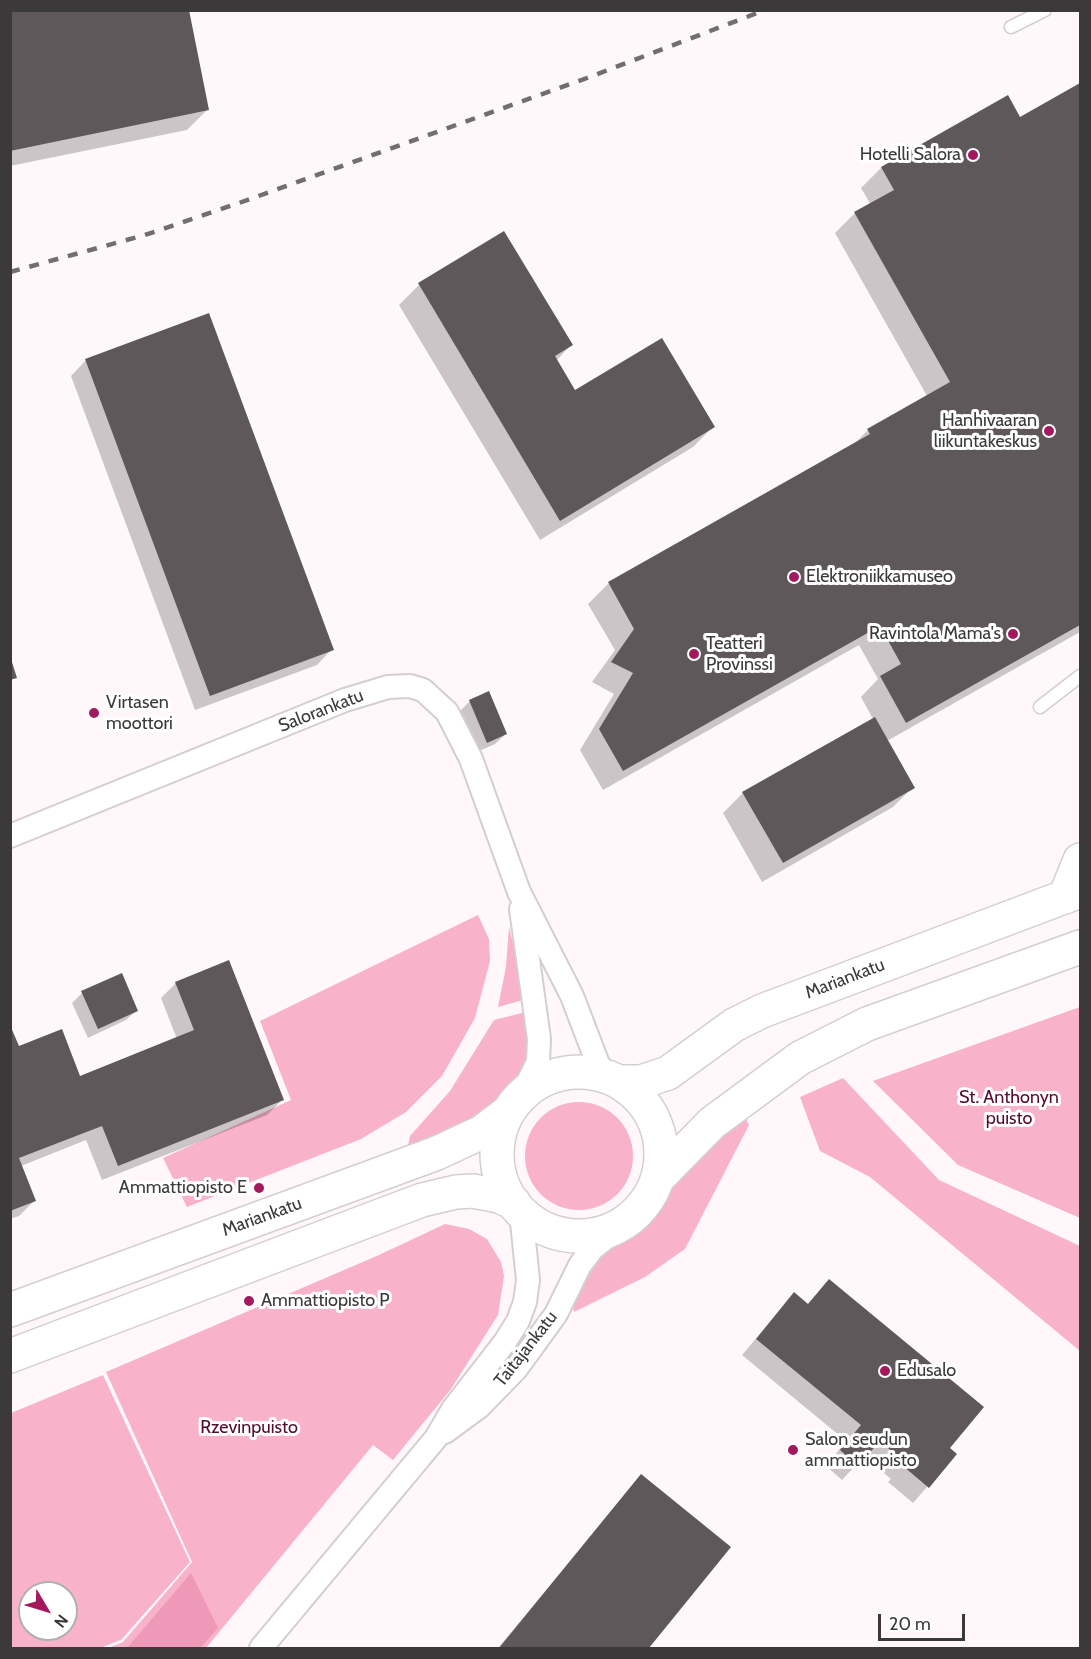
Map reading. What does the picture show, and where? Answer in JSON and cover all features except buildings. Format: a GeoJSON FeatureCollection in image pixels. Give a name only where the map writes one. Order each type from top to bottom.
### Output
{"type":"FeatureCollection","features":[{"type":"Feature","properties":{"kind":"main road"},"geometry":{"type":"LineString","coordinates":[[1073,894],[1080,860]]}},
{"type":"Feature","properties":{"kind":"main road","name":"Mariankatu"},"geometry":{"type":"LineString","coordinates":[[614,1079],[641,1082],[668,1073],[734,1025],[762,1011],[1073,894]]}},
{"type":"Feature","properties":{"kind":"main road"},"geometry":{"type":"LineString","coordinates":[[10,1356],[422,1200],[456,1192],[473,1191],[499,1196],[535,1224],[553,1232],[571,1236],[600,1234],[626,1222],[646,1203],[659,1177],[712,1123],[746,1095],[800,1058],[867,1024],[1080,947]]}},
{"type":"Feature","properties":{"kind":"main road"},"geometry":{"type":"LineString","coordinates":[[517,1208],[501,1179],[497,1156],[499,1134],[515,1103],[541,1080],[562,1072],[585,1071],[614,1079],[644,1102],[656,1121],[662,1149],[659,1177]]}},
{"type":"Feature","properties":{"kind":"main road","name":"Mariankatu"},"geometry":{"type":"LineString","coordinates":[[10,1310],[437,1153],[482,1131],[515,1103]]}},
{"type":"Feature","properties":{"kind":"street","name":"Salorankatu"},"geometry":{"type":"LineString","coordinates":[[10,836],[345,700],[388,687],[410,686],[423,690],[447,712],[484,792],[519,892],[572,996],[598,1064],[614,1079]]}},
{"type":"Feature","properties":{"kind":"street","name":"Salorankatu"},"geometry":{"type":"LineString","coordinates":[[515,1103],[538,1062],[539,1039],[519,892]]}},
{"type":"Feature","properties":{"kind":"street","name":"Taitajankatu"},"geometry":{"type":"LineString","coordinates":[[261,1648],[436,1438],[481,1370],[505,1342],[525,1302],[528,1280],[517,1208]]}},
{"type":"Feature","properties":{"kind":"street","name":"Taitajankatu"},"geometry":{"type":"LineString","coordinates":[[436,1438],[479,1407],[516,1369],[556,1314],[580,1265],[593,1248],[626,1222]]}},
{"type":"Feature","properties":{"kind":"lane"},"geometry":{"type":"LineString","coordinates":[[1011,27],[1045,10]]}},
{"type":"Feature","properties":{"kind":"lane"},"geometry":{"type":"LineString","coordinates":[[1040,708],[1080,676]]}},
{"type":"Feature","properties":{"kind":"green space"},"geometry":{"type":"Polygon","coordinates":[[[478,915],[489,939],[490,961],[475,1018],[442,1076],[406,1112],[361,1139],[187,1207],[163,1158],[291,1100],[260,1021],[478,915]]]}},
{"type":"Feature","properties":{"kind":"green space"},"geometry":{"type":"Polygon","coordinates":[[[509,927],[518,964],[523,1000],[498,1007],[506,967],[509,927]]]}},
{"type":"Feature","properties":{"kind":"green space","name":"St. Anthonyn puisto"},"geometry":{"type":"Polygon","coordinates":[[[1080,1007],[1080,1218],[958,1165],[873,1081],[1080,1007]]]}},
{"type":"Feature","properties":{"kind":"green space"},"geometry":{"type":"Polygon","coordinates":[[[526,1012],[530,1048],[514,1086],[497,1103],[468,1123],[410,1152],[408,1147],[410,1136],[450,1091],[494,1020],[526,1012]]]}},
{"type":"Feature","properties":{"kind":"green space"},"geometry":{"type":"Polygon","coordinates":[[[843,1078],[939,1180],[1080,1246],[1080,1351],[870,1177],[820,1151],[800,1097],[843,1078]]]}},
{"type":"Feature","properties":{"kind":"green space"},"geometry":{"type":"Polygon","coordinates":[[[579,1102],[600,1106],[617,1118],[629,1135],[633,1156],[629,1177],[617,1194],[600,1206],[579,1210],[558,1206],[541,1194],[529,1177],[525,1156],[529,1135],[541,1118],[558,1106],[579,1102]]]}},
{"type":"Feature","properties":{"kind":"green space"},"geometry":{"type":"Polygon","coordinates":[[[745,1117],[749,1125],[685,1249],[645,1277],[574,1312],[573,1308],[596,1256],[644,1220],[685,1167],[745,1117]]]}},
{"type":"Feature","properties":{"kind":"green space","name":"Rzevinpuisto"},"geometry":{"type":"Polygon","coordinates":[[[445,1224],[469,1229],[487,1239],[501,1262],[504,1276],[498,1315],[451,1389],[393,1460],[373,1445],[206,1648],[108,1648],[123,1642],[192,1562],[106,1372],[379,1255],[445,1224]]]}},
{"type":"Feature","properties":{"kind":"green space"},"geometry":{"type":"Polygon","coordinates":[[[103,1375],[190,1562],[121,1640],[100,1648],[11,1648],[11,1413],[103,1375]]]}},
{"type":"Feature","properties":{"kind":"shaded area"},"geometry":{"type":"Polygon","coordinates":[[[191,1573],[218,1628],[200,1648],[124,1648],[128,1647],[191,1573]]]}},
{"type":"Feature","properties":{"kind":"railway"},"geometry":{"type":"LineString","coordinates":[[10,272],[145,235],[239,203],[587,78],[765,10]]}},
{"type":"Feature","properties":{"kind":"place","name":"Hotelli Salora"},"geometry":{"type":"Point","coordinates":[973,155]}},
{"type":"Feature","properties":{"kind":"place","name":"Hanhivaaran liikuntakeskus"},"geometry":{"type":"Point","coordinates":[1049,431]}},
{"type":"Feature","properties":{"kind":"place","name":"Elektroniikkamuseo"},"geometry":{"type":"Point","coordinates":[794,577]}},
{"type":"Feature","properties":{"kind":"place","name":"Ravintola Mama's"},"geometry":{"type":"Point","coordinates":[1013,634]}},
{"type":"Feature","properties":{"kind":"place","name":"Teatteri Provinssi"},"geometry":{"type":"Point","coordinates":[694,654]}},
{"type":"Feature","properties":{"kind":"place","name":"Virtasen moottori"},"geometry":{"type":"Point","coordinates":[94,713]}},
{"type":"Feature","properties":{"kind":"place","name":"Ammattiopisto E"},"geometry":{"type":"Point","coordinates":[259,1188]}},
{"type":"Feature","properties":{"kind":"place","name":"Ammattiopisto P"},"geometry":{"type":"Point","coordinates":[249,1301]}},
{"type":"Feature","properties":{"kind":"place","name":"Edusalo"},"geometry":{"type":"Point","coordinates":[885,1371]}},
{"type":"Feature","properties":{"kind":"place","name":"Salon seudun ammattiopisto"},"geometry":{"type":"Point","coordinates":[793,1450]}}]}
